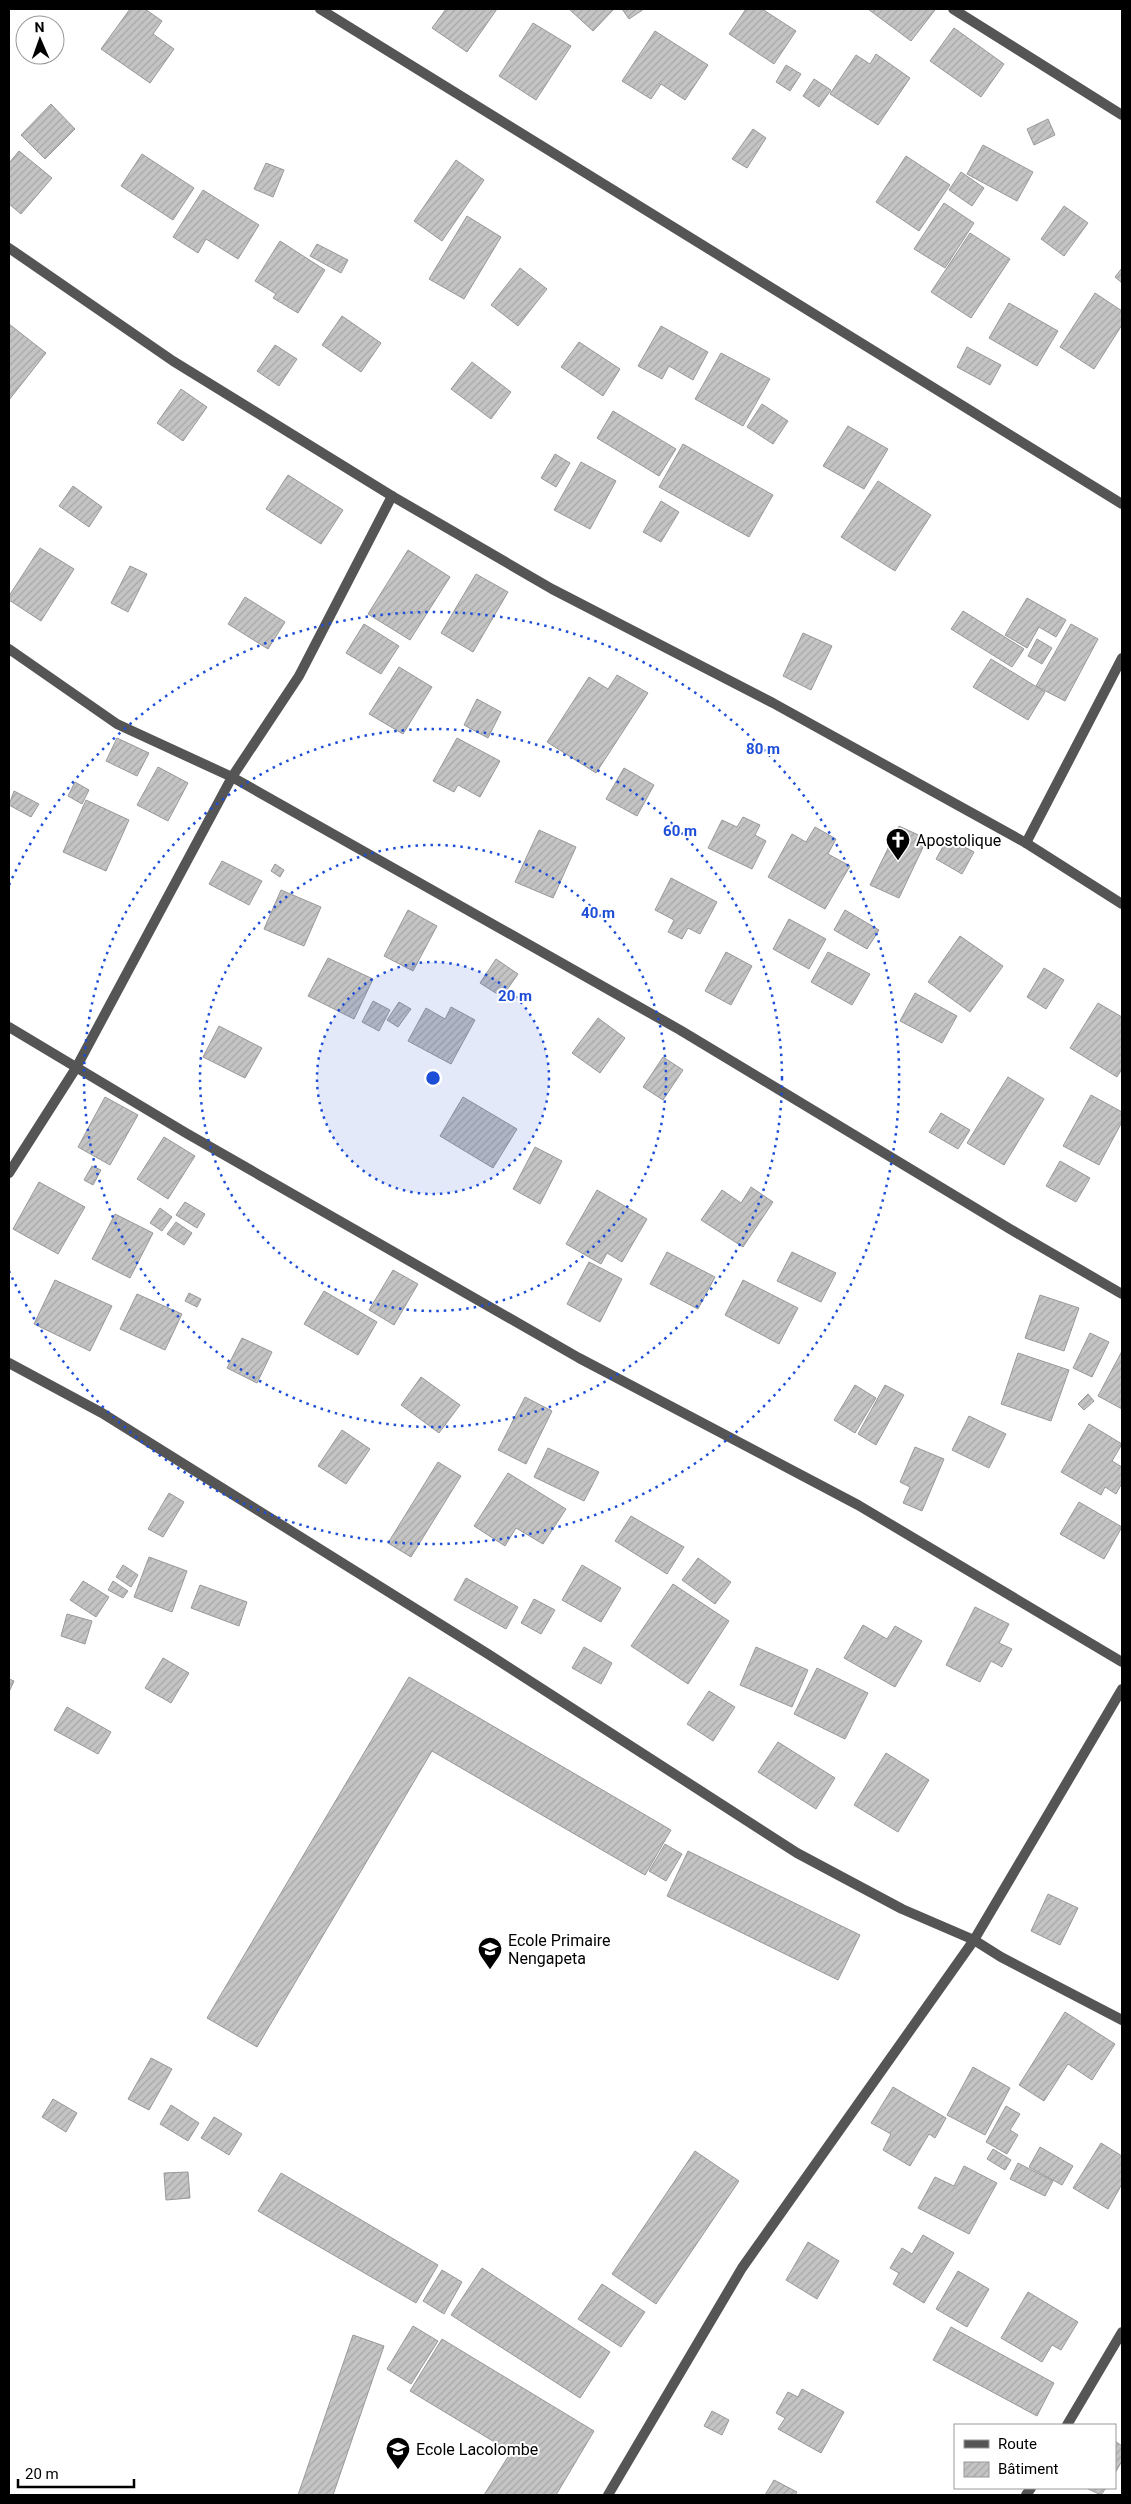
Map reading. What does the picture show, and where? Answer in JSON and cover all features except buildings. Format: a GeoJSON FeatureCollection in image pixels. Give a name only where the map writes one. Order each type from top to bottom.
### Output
{"type":"FeatureCollection","features":[{"type":"Feature","properties":{"kind":"street"},"geometry":{"type":"LineString","coordinates":[[320,9],[1122,504]]}},
{"type":"Feature","properties":{"kind":"street"},"geometry":{"type":"LineString","coordinates":[[953,9],[1122,115]]}},
{"type":"Feature","properties":{"kind":"street"},"geometry":{"type":"LineString","coordinates":[[9,248],[173,361],[392,496],[552,589],[773,703],[1026,843],[1122,904]]}},
{"type":"Feature","properties":{"kind":"street"},"geometry":{"type":"LineString","coordinates":[[9,1173],[76,1068],[232,777],[299,676],[392,496]]}},
{"type":"Feature","properties":{"kind":"street"},"geometry":{"type":"LineString","coordinates":[[9,649],[117,724],[232,777],[680,1030],[1010,1229],[1122,1294]]}},
{"type":"Feature","properties":{"kind":"street"},"geometry":{"type":"LineString","coordinates":[[1026,843],[1122,658]]}},
{"type":"Feature","properties":{"kind":"street"},"geometry":{"type":"LineString","coordinates":[[9,1027],[186,1133],[579,1358],[858,1504],[1122,1662]]}},
{"type":"Feature","properties":{"kind":"street"},"geometry":{"type":"LineString","coordinates":[[9,1364],[119,1424],[488,1654],[797,1853],[902,1909],[974,1940],[1001,1957],[1122,2020]]}},
{"type":"Feature","properties":{"kind":"street"},"geometry":{"type":"LineString","coordinates":[[608,2495],[742,2268],[974,1940],[1122,1689]]}},
{"type":"Feature","properties":{"kind":"street"},"geometry":{"type":"LineString","coordinates":[[1068,2424],[1122,2332]]}},
{"type":"Feature","properties":{"kind":"place","name":"Apostolique"},"geometry":{"type":"Point","coordinates":[898,861]}},
{"type":"Feature","properties":{"kind":"place","name":"Ecole Primaire Nengapeta"},"geometry":{"type":"Point","coordinates":[490,1970]}},
{"type":"Feature","properties":{"kind":"place","name":"Ecole Lacolombe"},"geometry":{"type":"Point","coordinates":[398,2470]}}]}
